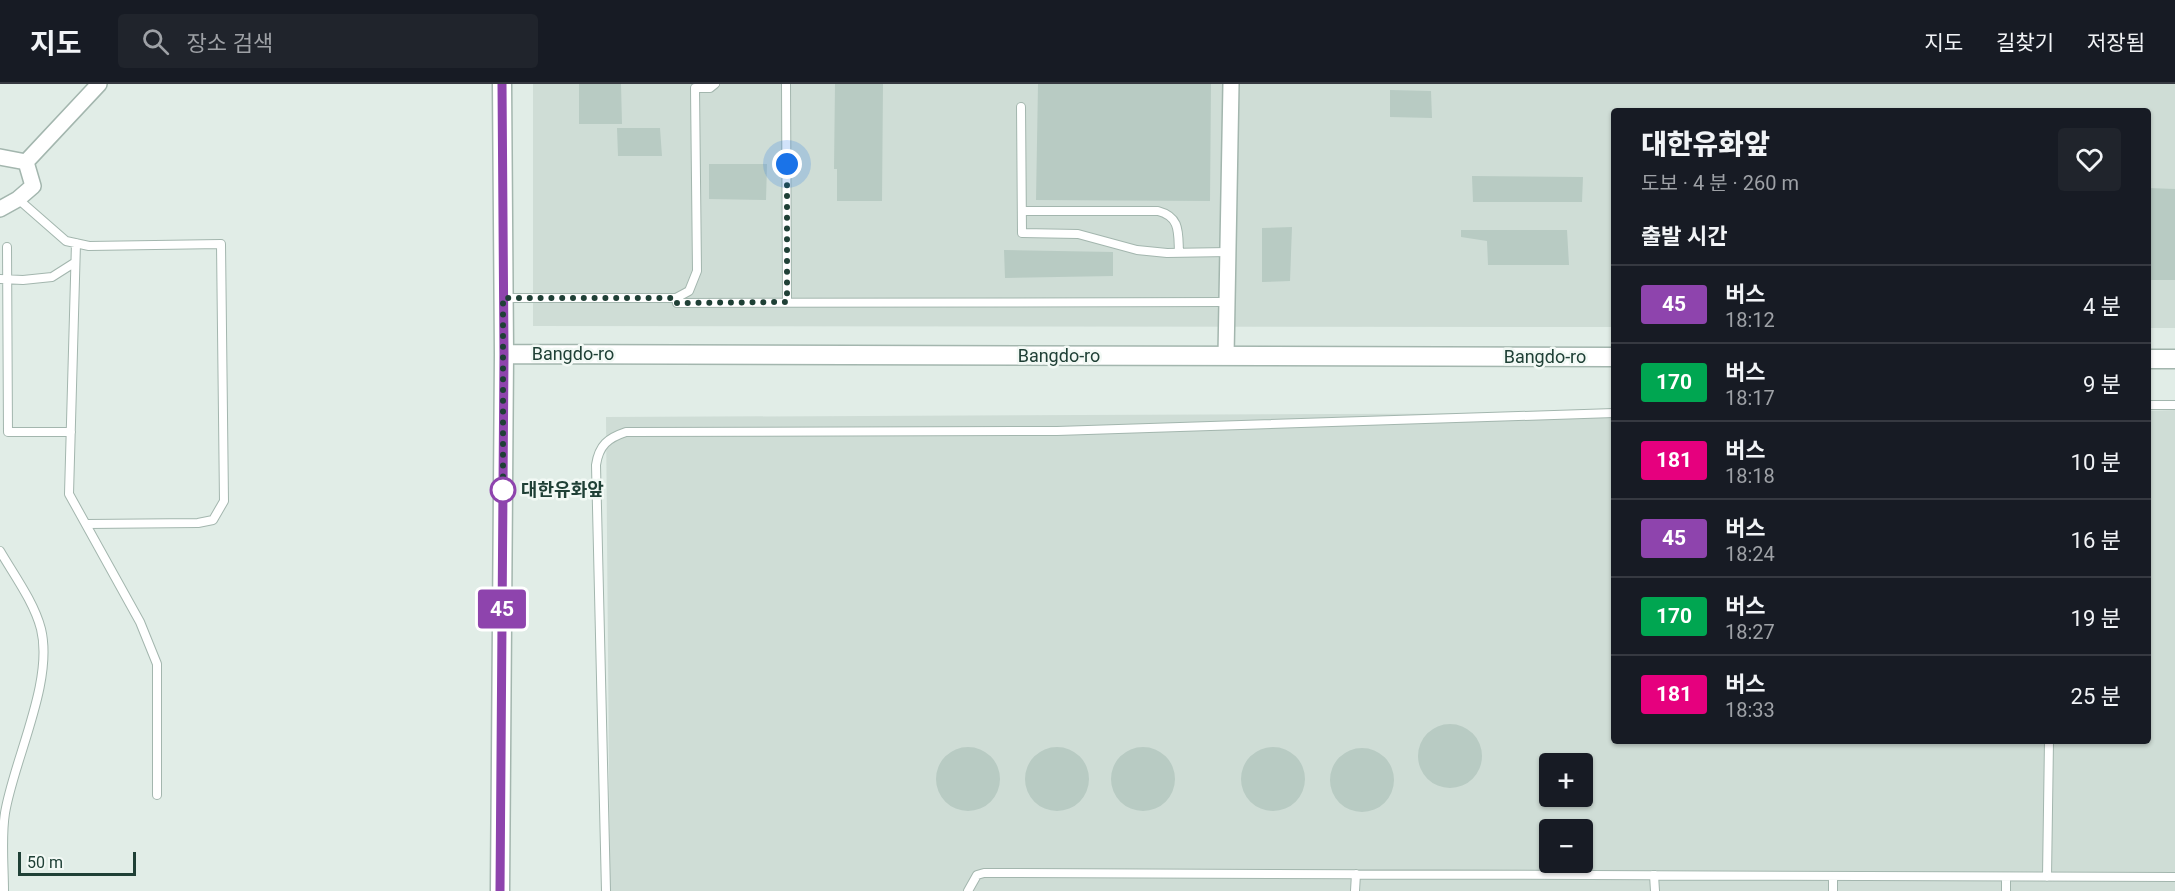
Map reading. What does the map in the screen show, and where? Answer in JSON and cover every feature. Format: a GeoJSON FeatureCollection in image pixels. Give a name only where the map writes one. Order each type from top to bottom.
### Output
{"type":"FeatureCollection","features":[{"type":"Feature","properties":{"kind":"street"},"geometry":{"type":"LineString","coordinates":[[26,162],[99,84]]}},
{"type":"Feature","properties":{"kind":"street"},"geometry":{"type":"LineString","coordinates":[[500,891],[504,354],[502,84]]}},
{"type":"Feature","properties":{"kind":"street"},"geometry":{"type":"LineString","coordinates":[[1226,356],[1231,84]]}},
{"type":"Feature","properties":{"kind":"street"},"geometry":{"type":"LineString","coordinates":[[0,157],[26,162]]}},
{"type":"Feature","properties":{"kind":"street"},"geometry":{"type":"LineString","coordinates":[[0,209],[18,199],[33,186],[26,162]]}},
{"type":"Feature","properties":{"kind":"street","name":"Bangdo-ro"},"geometry":{"type":"LineString","coordinates":[[504,354],[1611,357]]}},
{"type":"Feature","properties":{"kind":"street"},"geometry":{"type":"LineString","coordinates":[[2151,358],[2175,359]]}},
{"type":"Feature","properties":{"kind":"lane"},"geometry":{"type":"LineString","coordinates":[[503,298],[676,298],[689,291],[697,272],[695,88],[710,88],[715,84]]}},
{"type":"Feature","properties":{"kind":"lane"},"geometry":{"type":"LineString","coordinates":[[786,84],[787,302]]}},
{"type":"Feature","properties":{"kind":"lane"},"geometry":{"type":"LineString","coordinates":[[1021,106],[1022,233],[1078,234],[1137,250],[1179,253],[1228,252]]}},
{"type":"Feature","properties":{"kind":"lane"},"geometry":{"type":"LineString","coordinates":[[18,199],[66,241],[89,246],[221,244],[224,501],[213,520],[198,523],[87,524]]}},
{"type":"Feature","properties":{"kind":"lane"},"geometry":{"type":"LineString","coordinates":[[1022,211],[1158,211],[1169,214],[1175,221],[1178,230],[1179,253]]}},
{"type":"Feature","properties":{"kind":"lane"},"geometry":{"type":"LineString","coordinates":[[76,243],[69,494],[140,622],[157,664],[157,795]]}},
{"type":"Feature","properties":{"kind":"lane"},"geometry":{"type":"LineString","coordinates":[[7,247],[3,280],[8,432],[71,432]]}},
{"type":"Feature","properties":{"kind":"lane"},"geometry":{"type":"LineString","coordinates":[[3,280],[52,277],[74,263]]}},
{"type":"Feature","properties":{"kind":"lane"},"geometry":{"type":"LineString","coordinates":[[676,298],[677,303],[1227,302]]}},
{"type":"Feature","properties":{"kind":"lane"},"geometry":{"type":"LineString","coordinates":[[2151,405],[2175,405]]}},
{"type":"Feature","properties":{"kind":"lane"},"geometry":{"type":"LineString","coordinates":[[606,891],[596,465],[603,444],[614,436],[626,432],[1057,431],[1611,413]]}},
{"type":"Feature","properties":{"kind":"lane"},"geometry":{"type":"LineString","coordinates":[[0,551],[25,595],[40,629],[43,665],[28,731],[5,813],[3,891]]}},
{"type":"Feature","properties":{"kind":"lane"},"geometry":{"type":"LineString","coordinates":[[2047,877],[2049,744]]}},
{"type":"Feature","properties":{"kind":"lane"},"geometry":{"type":"LineString","coordinates":[[968,891],[977,875],[984,873],[2175,877]]}},
{"type":"Feature","properties":{"kind":"lane"},"geometry":{"type":"LineString","coordinates":[[1356,874],[1356,891]]}},
{"type":"Feature","properties":{"kind":"lane"},"geometry":{"type":"LineString","coordinates":[[1654,875],[1654,891]]}},
{"type":"Feature","properties":{"kind":"lane"},"geometry":{"type":"LineString","coordinates":[[1833,876],[1833,891]]}},
{"type":"Feature","properties":{"kind":"lane"},"geometry":{"type":"LineString","coordinates":[[2007,877],[2007,891]]}},
{"type":"Feature","properties":{"kind":"shaded area"},"geometry":{"type":"Polygon","coordinates":[[[533,84],[2175,84],[2175,328],[2151,328],[2151,108],[1611,108],[1611,327],[533,326],[533,84]]]}},
{"type":"Feature","properties":{"kind":"shaded area"},"geometry":{"type":"Polygon","coordinates":[[[2175,410],[2175,891],[610,891],[606,417],[1611,413],[1611,744],[2151,744],[2151,411],[2175,410]]]}},
{"type":"Feature","properties":{"kind":"building"},"geometry":{"type":"Polygon","coordinates":[[[579,84],[621,84],[622,124],[579,124],[579,84]]]}},
{"type":"Feature","properties":{"kind":"building"},"geometry":{"type":"Polygon","coordinates":[[[835,84],[883,84],[882,201],[837,201],[837,169],[834,169],[835,84]]]}},
{"type":"Feature","properties":{"kind":"building"},"geometry":{"type":"Polygon","coordinates":[[[1038,84],[1211,84],[1210,201],[1036,200],[1038,84]]]}},
{"type":"Feature","properties":{"kind":"building"},"geometry":{"type":"Polygon","coordinates":[[[1390,90],[1431,91],[1432,118],[1390,117],[1390,90]]]}},
{"type":"Feature","properties":{"kind":"building"},"geometry":{"type":"Polygon","coordinates":[[[617,128],[660,128],[662,156],[618,156],[617,128]]]}},
{"type":"Feature","properties":{"kind":"building"},"geometry":{"type":"Polygon","coordinates":[[[709,164],[767,164],[766,200],[709,199],[709,164]]]}},
{"type":"Feature","properties":{"kind":"building"},"geometry":{"type":"Polygon","coordinates":[[[1472,176],[1583,177],[1582,202],[1473,202],[1472,176]]]}},
{"type":"Feature","properties":{"kind":"building"},"geometry":{"type":"Polygon","coordinates":[[[2151,188],[2175,189],[2175,280],[2151,280],[2151,188]]]}},
{"type":"Feature","properties":{"kind":"building"},"geometry":{"type":"Polygon","coordinates":[[[1292,227],[1290,281],[1262,282],[1262,228],[1292,227]]]}},
{"type":"Feature","properties":{"kind":"building"},"geometry":{"type":"Polygon","coordinates":[[[1461,230],[1567,230],[1569,265],[1488,265],[1487,241],[1461,237],[1461,230]]]}},
{"type":"Feature","properties":{"kind":"building"},"geometry":{"type":"Polygon","coordinates":[[[1004,250],[1113,252],[1113,276],[1005,278],[1004,250]]]}},
{"type":"Feature","properties":{"kind":"building"},"geometry":{"type":"Polygon","coordinates":[[[1444,724],[1456,724],[1473,733],[1480,744],[1482,756],[1480,768],[1473,779],[1456,788],[1444,788],[1432,783],[1423,774],[1418,762],[1418,750],[1423,738],[1432,729],[1444,724]]]}},
{"type":"Feature","properties":{"kind":"building"},"geometry":{"type":"Polygon","coordinates":[[[962,747],[974,747],[991,756],[998,767],[1000,779],[998,791],[991,802],[974,811],[962,811],[950,806],[941,797],[936,785],[936,773],[941,761],[950,752],[962,747]]]}},
{"type":"Feature","properties":{"kind":"building"},"geometry":{"type":"Polygon","coordinates":[[[1051,747],[1063,747],[1080,756],[1087,767],[1089,779],[1087,791],[1080,802],[1063,811],[1051,811],[1039,806],[1030,797],[1025,785],[1025,773],[1030,761],[1039,752],[1051,747]]]}},
{"type":"Feature","properties":{"kind":"building"},"geometry":{"type":"Polygon","coordinates":[[[1137,747],[1149,747],[1166,756],[1173,767],[1175,779],[1173,791],[1166,802],[1149,811],[1137,811],[1125,806],[1116,797],[1111,785],[1111,773],[1116,761],[1125,752],[1137,747]]]}},
{"type":"Feature","properties":{"kind":"building"},"geometry":{"type":"Polygon","coordinates":[[[1267,747],[1279,747],[1296,756],[1303,767],[1305,779],[1303,791],[1296,802],[1279,811],[1267,811],[1255,806],[1246,797],[1241,785],[1241,773],[1246,761],[1255,752],[1267,747]]]}},
{"type":"Feature","properties":{"kind":"building"},"geometry":{"type":"Polygon","coordinates":[[[1356,748],[1368,748],[1385,757],[1392,768],[1394,780],[1392,792],[1385,803],[1368,812],[1356,812],[1344,807],[1335,798],[1330,786],[1330,774],[1335,762],[1344,753],[1356,748]]]}},
{"type":"Feature","properties":{"kind":"bus line","name":"45"},"geometry":{"type":"LineString","coordinates":[[500,891],[504,354],[502,84]]}},
{"type":"Feature","properties":{"kind":"place","name":"대한유화앞"},"geometry":{"type":"Point","coordinates":[503,490]}},
{"type":"Feature","properties":{"kind":"route"},"geometry":{"type":"LineString","coordinates":[[503,490],[503,494],[504,354],[503,298],[676,298],[677,303],[787,302],[787,164]]}}]}
